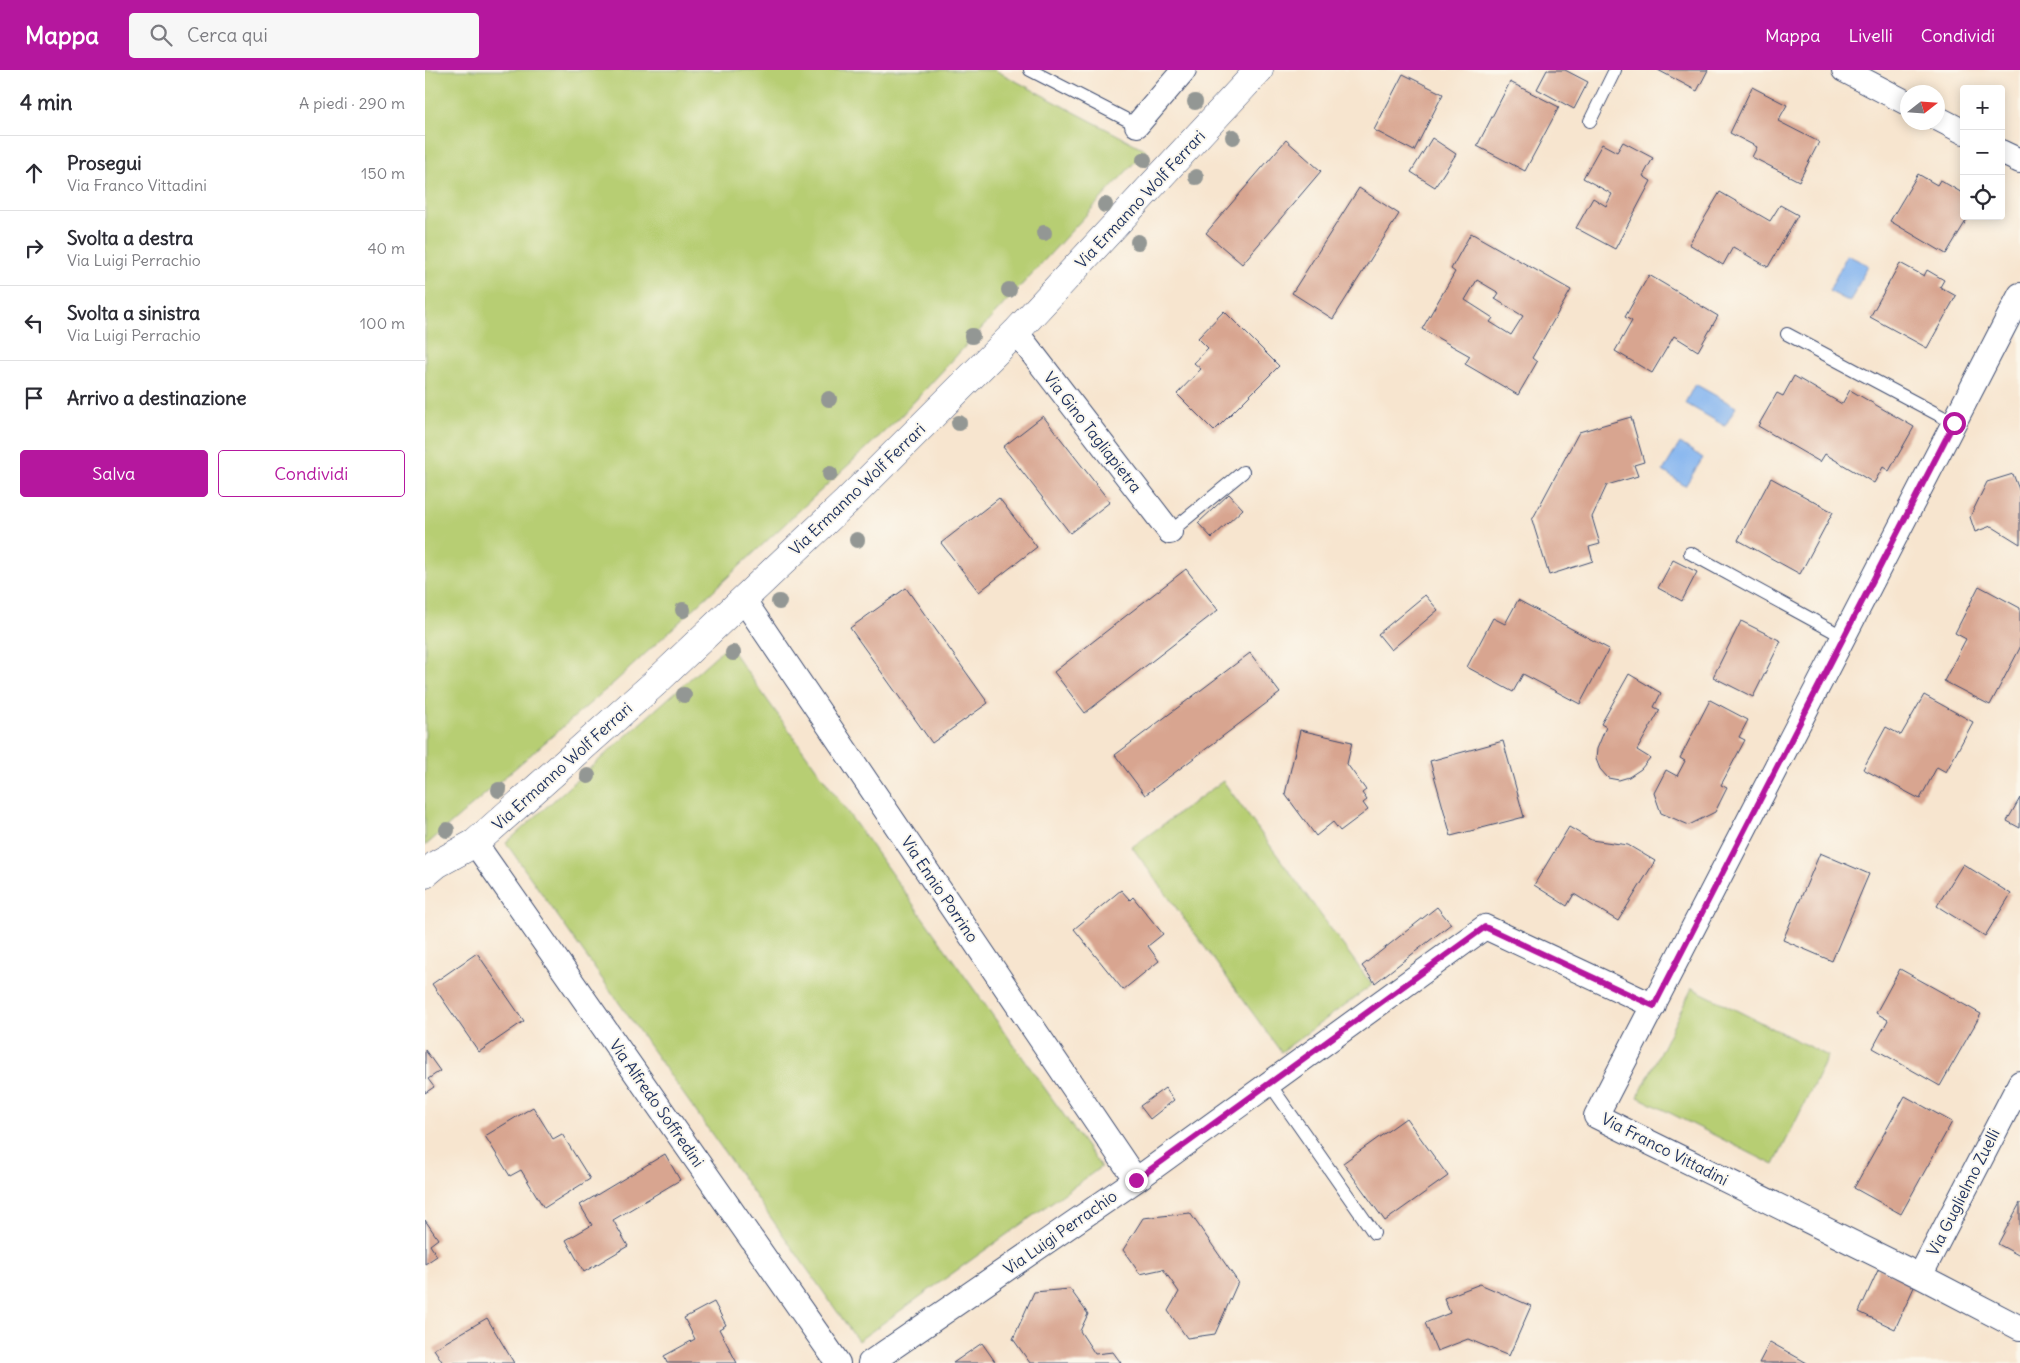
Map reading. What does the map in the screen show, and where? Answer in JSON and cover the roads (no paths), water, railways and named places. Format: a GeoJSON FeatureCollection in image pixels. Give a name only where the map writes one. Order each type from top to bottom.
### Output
{"type":"FeatureCollection","features":[{"type":"Feature","properties":{"kind":"street"},"geometry":{"type":"LineString","coordinates":[[1137,125],[1184,70]]}},
{"type":"Feature","properties":{"kind":"street","name":"Via Ermanno Wolf Ferrari"},"geometry":{"type":"LineString","coordinates":[[425,874],[437,864],[475,843],[648,689],[845,502],[1015,332],[1259,70]]}},
{"type":"Feature","properties":{"kind":"street"},"geometry":{"type":"LineString","coordinates":[[1844,70],[1900,99]]}},
{"type":"Feature","properties":{"kind":"street"},"geometry":{"type":"LineString","coordinates":[[1945,122],[1960,130]]}},
{"type":"Feature","properties":{"kind":"street"},"geometry":{"type":"LineString","coordinates":[[2005,154],[2020,161]]}},
{"type":"Feature","properties":{"kind":"street","name":"Via Franco Vittadini"},"geometry":{"type":"LineString","coordinates":[[2020,295],[1596,1116],[1920,1276],[2020,1328]]}},
{"type":"Feature","properties":{"kind":"street","name":"Via Gino Tagliapietra"},"geometry":{"type":"LineString","coordinates":[[1015,332],[1169,532]]}},
{"type":"Feature","properties":{"kind":"street","name":"Via Ennio Porrino"},"geometry":{"type":"LineString","coordinates":[[743,599],[1136,1180]]}},
{"type":"Feature","properties":{"kind":"street","name":"Via Alfredo Soffredini"},"geometry":{"type":"LineString","coordinates":[[475,843],[838,1363]]}},
{"type":"Feature","properties":{"kind":"street","name":"Via Luigi Perrachio"},"geometry":{"type":"LineString","coordinates":[[870,1363],[1136,1180],[1485,927],[1654,1006]]}},
{"type":"Feature","properties":{"kind":"street","name":"Via Guglielmo Zuelli"},"geometry":{"type":"LineString","coordinates":[[1920,1276],[2020,1083]]}},
{"type":"Feature","properties":{"kind":"lane"},"geometry":{"type":"LineString","coordinates":[[1031,70],[1137,125]]}},
{"type":"Feature","properties":{"kind":"lane"},"geometry":{"type":"LineString","coordinates":[[1590,121],[1615,70]]}},
{"type":"Feature","properties":{"kind":"lane"},"geometry":{"type":"LineString","coordinates":[[1787,334],[1954,423]]}},
{"type":"Feature","properties":{"kind":"lane"},"geometry":{"type":"LineString","coordinates":[[1169,532],[1243,472]]}},
{"type":"Feature","properties":{"kind":"lane"},"geometry":{"type":"LineString","coordinates":[[1691,553],[1844,637]]}},
{"type":"Feature","properties":{"kind":"lane"},"geometry":{"type":"LineString","coordinates":[[1269,1083],[1374,1233]]}},
{"type":"Feature","properties":{"kind":"water"},"geometry":{"type":"Polygon","coordinates":[[[1847,255],[1868,265],[1850,302],[1829,291],[1847,255]]]}},
{"type":"Feature","properties":{"kind":"water"},"geometry":{"type":"Polygon","coordinates":[[[1695,384],[1736,407],[1725,426],[1685,403],[1695,384]]]}},
{"type":"Feature","properties":{"kind":"water"},"geometry":{"type":"Polygon","coordinates":[[[1680,443],[1703,458],[1685,486],[1663,471],[1680,443]]]}}]}
